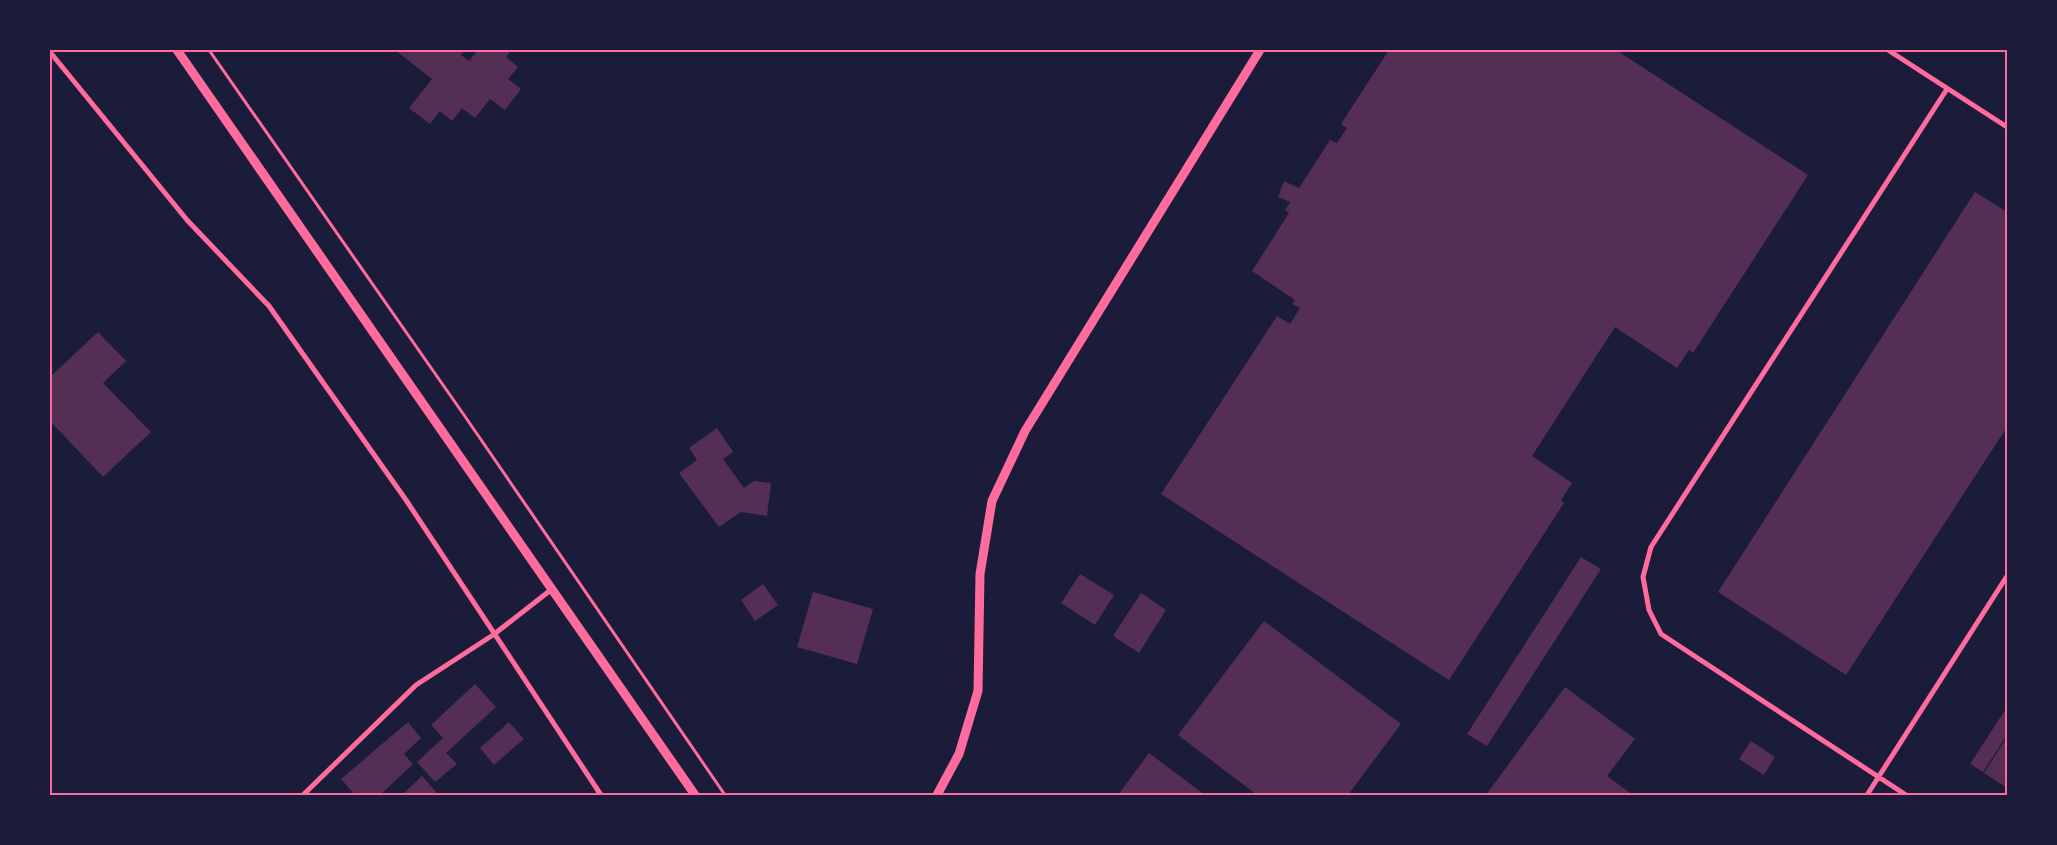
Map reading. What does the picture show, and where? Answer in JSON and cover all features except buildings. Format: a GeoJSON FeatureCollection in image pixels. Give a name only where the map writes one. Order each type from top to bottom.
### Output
{"type":"FeatureCollection","features":[{"type":"Feature","properties":{"kind":"street"},"geometry":{"type":"LineString","coordinates":[[177,50],[696,795]]}},
{"type":"Feature","properties":{"kind":"street"},"geometry":{"type":"LineString","coordinates":[[937,795],[959,754],[978,691],[980,574],[992,501],[1025,432],[1260,50]]}},
{"type":"Feature","properties":{"kind":"street"},"geometry":{"type":"LineString","coordinates":[[1888,50],[2007,128]]}},
{"type":"Feature","properties":{"kind":"street"},"geometry":{"type":"LineString","coordinates":[[50,52],[187,220],[269,306],[406,500],[601,795]]}},
{"type":"Feature","properties":{"kind":"street"},"geometry":{"type":"LineString","coordinates":[[1906,795],[1661,634],[1649,610],[1643,577],[1651,547],[1947,89]]}},
{"type":"Feature","properties":{"kind":"street"},"geometry":{"type":"LineString","coordinates":[[1867,795],[2007,576]]}},
{"type":"Feature","properties":{"kind":"street"},"geometry":{"type":"LineString","coordinates":[[303,795],[416,685],[494,635],[552,588]]}},
{"type":"Feature","properties":{"kind":"path"},"geometry":{"type":"LineString","coordinates":[[209,50],[464,415],[725,795]]}}]}
